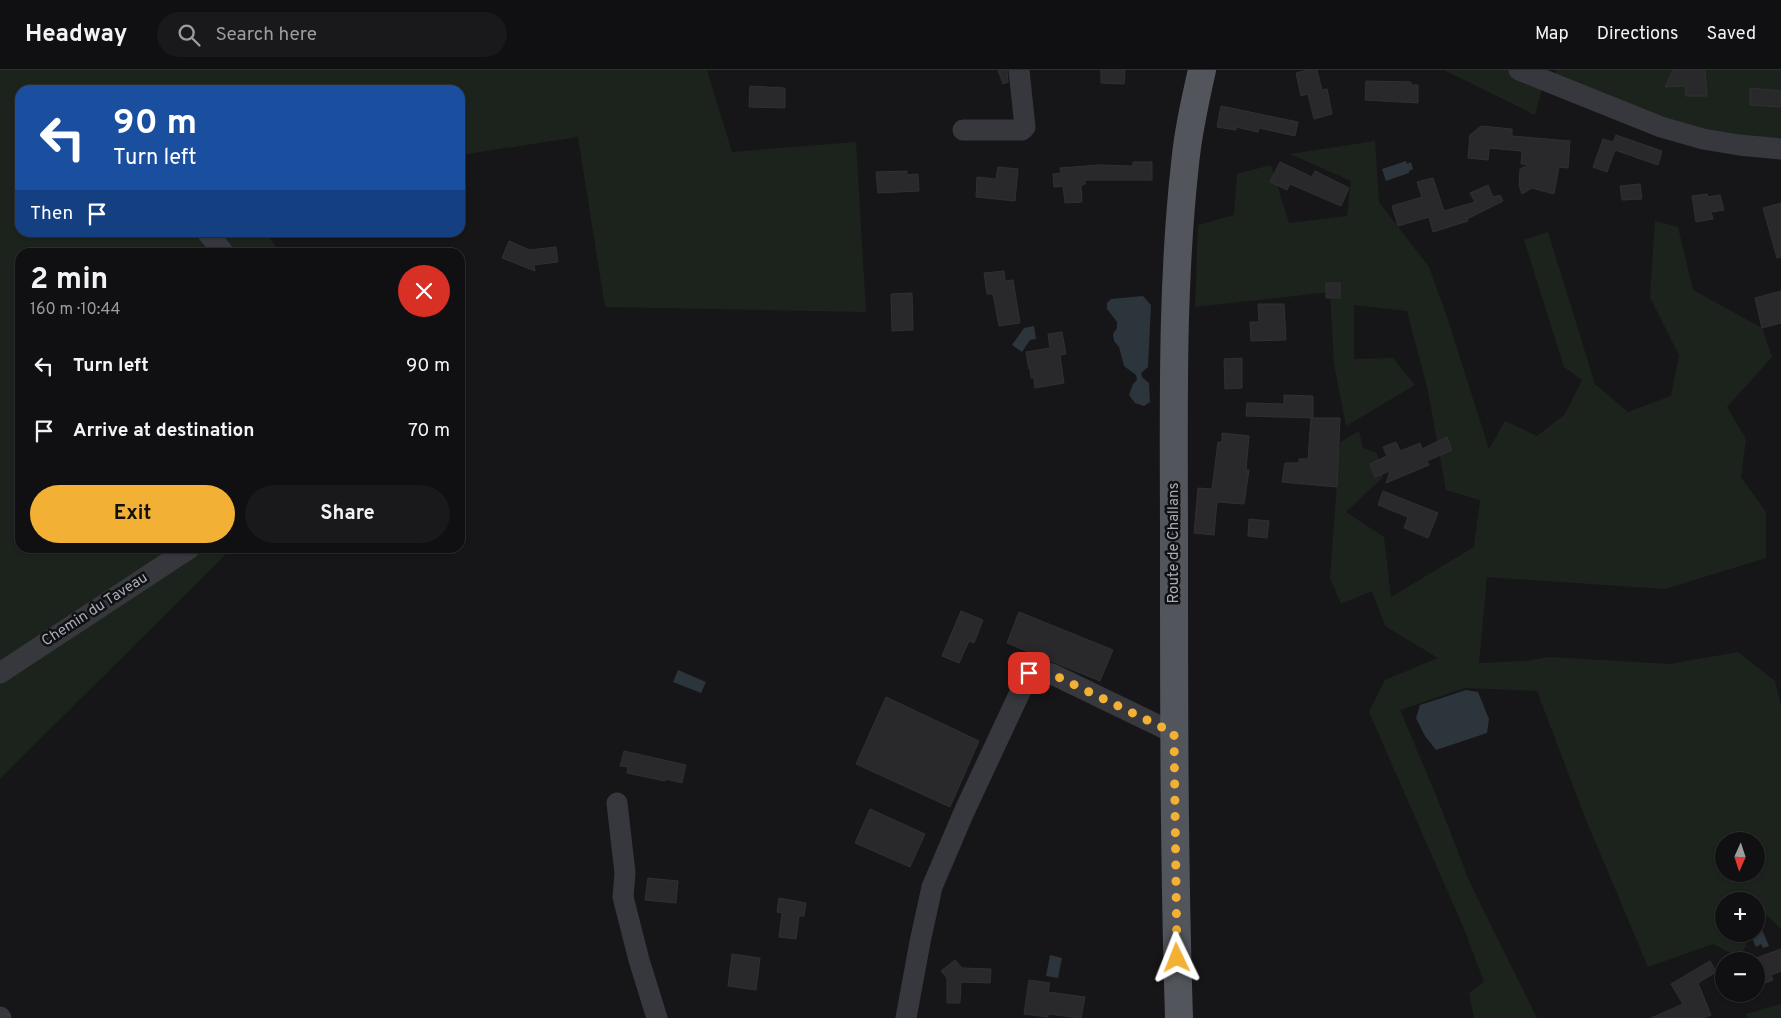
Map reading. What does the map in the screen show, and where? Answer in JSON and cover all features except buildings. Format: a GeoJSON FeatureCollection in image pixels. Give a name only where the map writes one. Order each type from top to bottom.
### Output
{"type":"FeatureCollection","features":[{"type":"Feature","properties":{"kind":"main road","name":"Route de Challans"},"geometry":{"type":"LineString","coordinates":[[1179,1018],[1175,878],[1174,733],[1174,415],[1177,249],[1191,120],[1202,70]]}},
{"type":"Feature","properties":{"kind":"street"},"geometry":{"type":"LineString","coordinates":[[963,130],[1022,130],[1025,127],[1019,70]]}},
{"type":"Feature","properties":{"kind":"street"},"geometry":{"type":"LineString","coordinates":[[1519,70],[1661,127],[1721,142],[1781,149]]}},
{"type":"Feature","properties":{"kind":"street"},"geometry":{"type":"LineString","coordinates":[[211,237],[220,248]]}},
{"type":"Feature","properties":{"kind":"street","name":"Chemin du Taveau"},"geometry":{"type":"LineString","coordinates":[[0,673],[182,553]]}},
{"type":"Feature","properties":{"kind":"street"},"geometry":{"type":"LineString","coordinates":[[906,1018],[921,934],[932,887],[964,812],[1029,673],[1038,670],[1052,674],[1174,733]]}},
{"type":"Feature","properties":{"kind":"street"},"geometry":{"type":"LineString","coordinates":[[617,804],[625,874],[623,897],[639,960],[657,1018]]}},
{"type":"Feature","properties":{"kind":"shaded area"},"geometry":{"type":"Polygon","coordinates":[[[0,70],[707,70],[732,152],[856,142],[866,312],[605,307],[578,137],[465,154],[465,85],[15,85],[15,237],[270,237],[276,248],[15,248],[15,553],[227,553],[0,779],[0,70]]]}},
{"type":"Feature","properties":{"kind":"shaded area"},"geometry":{"type":"Polygon","coordinates":[[[1444,70],[1547,70],[1535,115],[1444,70]]]}},
{"type":"Feature","properties":{"kind":"shaded area"},"geometry":{"type":"Polygon","coordinates":[[[1556,70],[1781,70],[1781,138],[1748,138],[1685,127],[1555,74],[1556,70]]]}},
{"type":"Feature","properties":{"kind":"shaded area"},"geometry":{"type":"Polygon","coordinates":[[[1375,141],[1379,202],[1429,267],[1489,449],[1505,421],[1537,436],[1565,414],[1582,380],[1564,367],[1524,240],[1548,232],[1595,384],[1628,412],[1671,396],[1679,355],[1650,297],[1655,221],[1678,227],[1693,290],[1762,328],[1772,357],[1727,407],[1746,439],[1741,477],[1766,512],[1766,558],[1665,589],[1487,577],[1479,663],[1527,661],[1549,657],[1670,664],[1738,652],[1775,681],[1781,705],[1781,929],[1765,914],[1765,892],[1715,892],[1715,942],[1747,942],[1743,952],[1728,952],[1713,944],[1648,967],[1584,815],[1537,691],[1465,688],[1400,710],[1470,883],[1537,1018],[1474,1018],[1469,993],[1484,982],[1465,931],[1369,712],[1385,680],[1438,658],[1385,626],[1372,591],[1341,604],[1330,578],[1340,442],[1359,431],[1363,448],[1377,453],[1383,477],[1346,512],[1384,537],[1391,597],[1474,547],[1480,500],[1446,490],[1428,391],[1407,311],[1354,305],[1354,359],[1393,358],[1415,385],[1346,426],[1334,364],[1330,292],[1195,307],[1198,225],[1234,215],[1237,174],[1271,165],[1289,223],[1347,216],[1351,181],[1290,154],[1375,141]]]}},
{"type":"Feature","properties":{"kind":"shaded area"},"geometry":{"type":"Polygon","coordinates":[[[1406,161],[1407,164],[1411,162],[1413,169],[1409,173],[1386,181],[1382,169],[1406,161]]]}},
{"type":"Feature","properties":{"kind":"shaded area"},"geometry":{"type":"Polygon","coordinates":[[[1143,296],[1151,305],[1148,367],[1141,373],[1142,377],[1149,383],[1150,402],[1144,406],[1135,403],[1129,395],[1133,384],[1137,380],[1136,375],[1124,366],[1119,347],[1114,341],[1113,334],[1117,328],[1117,322],[1107,309],[1107,303],[1111,299],[1143,296]]]}},
{"type":"Feature","properties":{"kind":"shaded area"},"geometry":{"type":"Polygon","coordinates":[[[1034,326],[1036,339],[1030,340],[1022,352],[1012,345],[1024,328],[1034,326]]]}},
{"type":"Feature","properties":{"kind":"shaded area"},"geometry":{"type":"Polygon","coordinates":[[[678,670],[706,682],[701,693],[673,682],[678,670]]]}},
{"type":"Feature","properties":{"kind":"shaded area"},"geometry":{"type":"Polygon","coordinates":[[[1466,690],[1478,692],[1489,719],[1487,733],[1436,750],[1425,736],[1416,718],[1420,705],[1466,690]]]}},
{"type":"Feature","properties":{"kind":"shaded area"},"geometry":{"type":"Polygon","coordinates":[[[1765,937],[1769,946],[1763,948],[1761,944],[1756,947],[1754,942],[1765,942],[1765,937]]]}},
{"type":"Feature","properties":{"kind":"shaded area"},"geometry":{"type":"Polygon","coordinates":[[[1050,955],[1062,958],[1058,978],[1046,976],[1050,955]]]}},
{"type":"Feature","properties":{"kind":"shaded area"},"geometry":{"type":"Polygon","coordinates":[[[1781,1004],[1781,1018],[1748,1018],[1746,1014],[1781,1004]]]}},
{"type":"Feature","properties":{"kind":"route"},"geometry":{"type":"LineString","coordinates":[[1029,673],[1038,670],[1052,674],[1174,733],[1177,958]]}}]}
